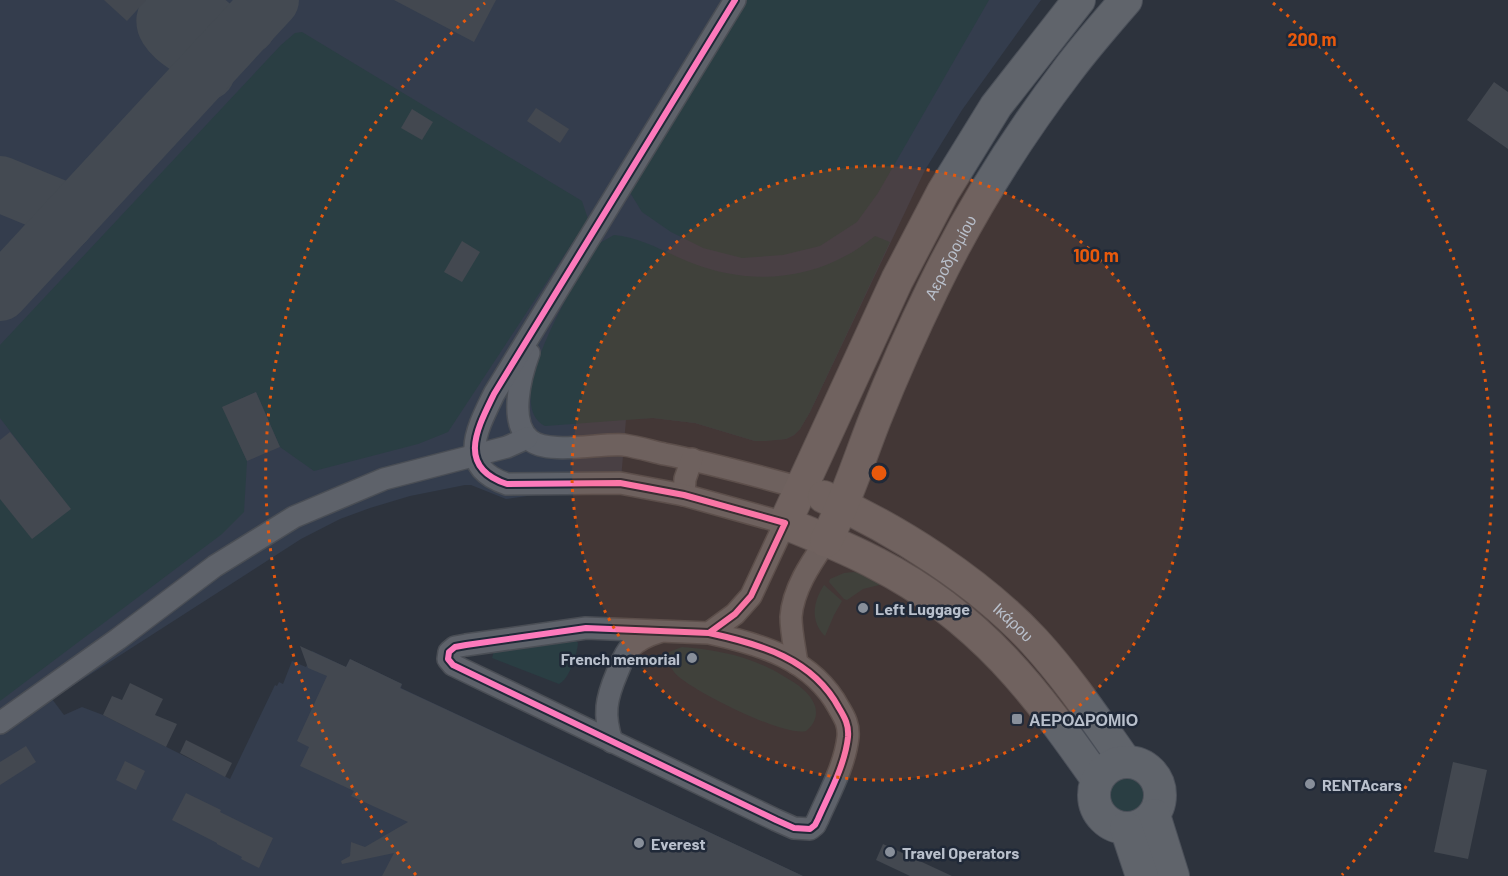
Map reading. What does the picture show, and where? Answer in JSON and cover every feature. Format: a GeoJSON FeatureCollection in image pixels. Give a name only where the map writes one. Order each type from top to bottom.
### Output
{"type":"FeatureCollection","features":[{"type":"Feature","properties":{"kind":"main road"},"geometry":{"type":"LineString","coordinates":[[785,523],[897,280],[943,192],[996,106],[1079,0]]}},
{"type":"Feature","properties":{"kind":"main road","name":"Αεροδρομίου"},"geometry":{"type":"LineString","coordinates":[[826,541],[843,506],[876,418],[905,350],[934,286],[975,208],[1016,143],[1068,69],[1126,0]]}},
{"type":"Feature","properties":{"kind":"main road","name":"Ικάρου"},"geometry":{"type":"LineString","coordinates":[[802,488],[843,506],[894,533],[944,565],[995,606],[1033,640],[1076,691],[1125,761]]}},
{"type":"Feature","properties":{"kind":"main road","name":"Ικάρου"},"geometry":{"type":"LineString","coordinates":[[785,523],[877,564],[927,594],[967,625],[1012,669],[1050,714],[1097,779]]}},
{"type":"Feature","properties":{"kind":"main road"},"geometry":{"type":"LineString","coordinates":[[1125,761],[1146,767],[1159,784],[1159,805],[1154,815],[1137,827],[1115,826],[1105,820],[1098,812],[1094,801],[1097,779],[1104,770],[1125,761]]}},
{"type":"Feature","properties":{"kind":"main road"},"geometry":{"type":"LineString","coordinates":[[1154,815],[1173,876]]}},
{"type":"Feature","properties":{"kind":"main road"},"geometry":{"type":"LineString","coordinates":[[1126,828],[1142,876]]}},
{"type":"Feature","properties":{"kind":"street"},"geometry":{"type":"LineString","coordinates":[[709,633],[735,614],[751,596],[785,523],[684,495],[620,483],[507,484],[493,480],[482,469],[475,456],[474,447],[489,404],[735,0]]}},
{"type":"Feature","properties":{"kind":"street"},"geometry":{"type":"LineString","coordinates":[[542,318],[525,364],[518,403],[522,426],[527,438],[550,447],[623,445],[692,459],[802,488]]}},
{"type":"Feature","properties":{"kind":"street"},"geometry":{"type":"LineString","coordinates":[[0,723],[215,566],[294,517],[384,479],[507,447],[527,438]]}},
{"type":"Feature","properties":{"kind":"street"},"geometry":{"type":"LineString","coordinates":[[684,495],[685,479],[692,459]]}},
{"type":"Feature","properties":{"kind":"street"},"geometry":{"type":"LineString","coordinates":[[797,664],[791,618],[794,602],[807,570],[826,541]]}},
{"type":"Feature","properties":{"kind":"street"},"geometry":{"type":"LineString","coordinates":[[586,628],[660,632],[680,630],[709,633],[745,641],[797,664],[817,677],[830,691],[848,723],[846,749],[818,819],[810,829],[794,828],[453,666],[448,659],[449,652],[455,647],[586,628]]}},
{"type":"Feature","properties":{"kind":"street"},"geometry":{"type":"LineString","coordinates":[[612,742],[606,707],[609,693],[624,657],[629,648],[637,642],[660,632]]}},
{"type":"Feature","properties":{"kind":"shaded area"},"geometry":{"type":"Polygon","coordinates":[[[0,0],[1041,0],[962,110],[925,170],[810,412],[794,435],[786,439],[755,441],[695,423],[653,418],[626,419],[620,492],[541,494],[506,499],[471,485],[465,485],[410,496],[370,508],[340,519],[301,539],[52,699],[64,715],[82,707],[103,715],[230,779],[275,685],[277,686],[279,682],[283,684],[292,661],[306,667],[312,651],[346,667],[350,659],[402,684],[401,688],[803,876],[0,876],[0,0]]]}},
{"type":"Feature","properties":{"kind":"green space"},"geometry":{"type":"Polygon","coordinates":[[[746,0],[989,0],[878,193],[857,222],[820,246],[783,255],[742,258],[703,248],[671,232],[642,212],[629,191],[746,0]]]}},
{"type":"Feature","properties":{"kind":"green space"},"geometry":{"type":"Polygon","coordinates":[[[302,32],[582,201],[588,219],[448,432],[418,444],[314,471],[280,447],[256,392],[223,407],[247,461],[244,512],[222,534],[0,701],[0,499],[70,509],[0,418],[0,345],[281,45],[295,33],[302,32]]]}},
{"type":"Feature","properties":{"kind":"green space"},"geometry":{"type":"Polygon","coordinates":[[[614,235],[644,242],[716,271],[764,277],[811,270],[833,262],[855,251],[875,236],[890,242],[810,412],[794,435],[786,439],[755,441],[695,423],[653,418],[545,426],[533,413],[531,394],[535,370],[544,344],[589,257],[598,244],[614,235]]]}},
{"type":"Feature","properties":{"kind":"green space"},"geometry":{"type":"Polygon","coordinates":[[[844,573],[865,574],[883,584],[863,589],[847,600],[844,599],[829,582],[830,579],[844,573]]]}},
{"type":"Feature","properties":{"kind":"green space"},"geometry":{"type":"Polygon","coordinates":[[[824,585],[842,601],[825,636],[815,618],[817,598],[824,585]]]}},
{"type":"Feature","properties":{"kind":"green space"},"geometry":{"type":"Polygon","coordinates":[[[575,639],[578,643],[574,660],[566,677],[559,684],[492,658],[494,651],[575,639]]]}},
{"type":"Feature","properties":{"kind":"green space"},"geometry":{"type":"Polygon","coordinates":[[[682,647],[736,656],[773,670],[803,689],[810,697],[816,713],[813,723],[806,731],[780,727],[761,721],[704,693],[679,677],[670,666],[669,652],[682,647]]]}},
{"type":"Feature","properties":{"kind":"green space"},"geometry":{"type":"Polygon","coordinates":[[[1127,778],[1139,783],[1144,795],[1139,807],[1127,812],[1115,807],[1110,795],[1115,783],[1127,778]]]}},
{"type":"Feature","properties":{"kind":"building"},"geometry":{"type":"Polygon","coordinates":[[[104,0],[146,0],[127,21],[104,0]]]}},
{"type":"Feature","properties":{"kind":"building"},"geometry":{"type":"Polygon","coordinates":[[[394,0],[496,0],[474,42],[394,0]]]}},
{"type":"Feature","properties":{"kind":"building"},"geometry":{"type":"Polygon","coordinates":[[[1494,82],[1508,92],[1508,149],[1467,120],[1494,82]]]}},
{"type":"Feature","properties":{"kind":"building"},"geometry":{"type":"Polygon","coordinates":[[[536,108],[569,129],[560,143],[527,121],[536,108]]]}},
{"type":"Feature","properties":{"kind":"building"},"geometry":{"type":"Polygon","coordinates":[[[412,109],[433,122],[422,140],[401,128],[412,109]]]}},
{"type":"Feature","properties":{"kind":"building"},"geometry":{"type":"Polygon","coordinates":[[[462,241],[480,252],[462,282],[444,272],[462,241]]]}},
{"type":"Feature","properties":{"kind":"building"},"geometry":{"type":"Polygon","coordinates":[[[256,392],[280,447],[247,461],[222,407],[256,392]]]}},
{"type":"Feature","properties":{"kind":"building"},"geometry":{"type":"Polygon","coordinates":[[[10,432],[71,509],[32,539],[0,499],[0,440],[10,432]]]}},
{"type":"Feature","properties":{"kind":"building"},"geometry":{"type":"Polygon","coordinates":[[[300,646],[346,667],[350,659],[402,684],[400,688],[803,876],[382,876],[394,853],[342,864],[341,861],[350,856],[351,842],[365,847],[408,822],[351,796],[354,791],[300,766],[309,747],[297,741],[327,676],[308,668],[300,646]]]}},
{"type":"Feature","properties":{"kind":"building"},"geometry":{"type":"Polygon","coordinates":[[[130,683],[163,699],[155,715],[177,724],[166,747],[103,715],[112,696],[122,700],[130,683]]]}},
{"type":"Feature","properties":{"kind":"building"},"geometry":{"type":"Polygon","coordinates":[[[186,740],[232,763],[225,777],[180,753],[186,740]]]}},
{"type":"Feature","properties":{"kind":"building"},"geometry":{"type":"Polygon","coordinates":[[[26,746],[36,762],[0,785],[0,762],[26,746]]]}},
{"type":"Feature","properties":{"kind":"building"},"geometry":{"type":"Polygon","coordinates":[[[125,761],[145,771],[136,790],[116,780],[125,761]]]}},
{"type":"Feature","properties":{"kind":"building"},"geometry":{"type":"Polygon","coordinates":[[[1453,762],[1487,770],[1468,859],[1434,852],[1453,762]]]}},
{"type":"Feature","properties":{"kind":"building"},"geometry":{"type":"Polygon","coordinates":[[[186,793],[273,838],[259,868],[172,820],[186,793]]]}},
{"type":"Feature","properties":{"kind":"building","name":"Travel Operators"},"geometry":{"type":"Polygon","coordinates":[[[883,844],[952,876],[910,876],[876,860],[883,844]]]}},
{"type":"Feature","properties":{"kind":"taxiway"},"geometry":{"type":"LineString","coordinates":[[0,293],[271,0]]}},
{"type":"Feature","properties":{"kind":"taxiway"},"geometry":{"type":"LineString","coordinates":[[207,72],[199,58],[167,29],[164,19],[169,11],[177,5],[186,3],[220,32],[233,34],[248,26]]}},
{"type":"Feature","properties":{"kind":"taxiway"},"geometry":{"type":"LineString","coordinates":[[0,184],[61,209],[66,222]]}},
{"type":"Feature","properties":{"kind":"cycle path"},"geometry":{"type":"LineString","coordinates":[[709,633],[747,642],[783,656],[800,666],[828,691],[843,715],[848,733],[844,758],[818,819],[810,829],[794,828],[776,820],[453,665],[448,659],[449,652],[455,647],[586,628],[709,633],[735,614],[751,596],[785,523],[684,495],[620,483],[507,484],[491,477],[481,468],[476,457],[477,433],[494,394],[735,0]]}},
{"type":"Feature","properties":{"kind":"place","name":"Left Luggage"},"geometry":{"type":"Point","coordinates":[863,608]}},
{"type":"Feature","properties":{"kind":"place","name":"French memorial"},"geometry":{"type":"Point","coordinates":[692,658]}},
{"type":"Feature","properties":{"kind":"place","name":"ΑΕΡΟΔΡΟΜΙΟ"},"geometry":{"type":"Point","coordinates":[1017,719]}},
{"type":"Feature","properties":{"kind":"place","name":"RENTAcars"},"geometry":{"type":"Point","coordinates":[1310,784]}},
{"type":"Feature","properties":{"kind":"place","name":"Everest"},"geometry":{"type":"Point","coordinates":[639,843]}},
{"type":"Feature","properties":{"kind":"place","name":"Travel Operators"},"geometry":{"type":"Point","coordinates":[890,852]}}]}
